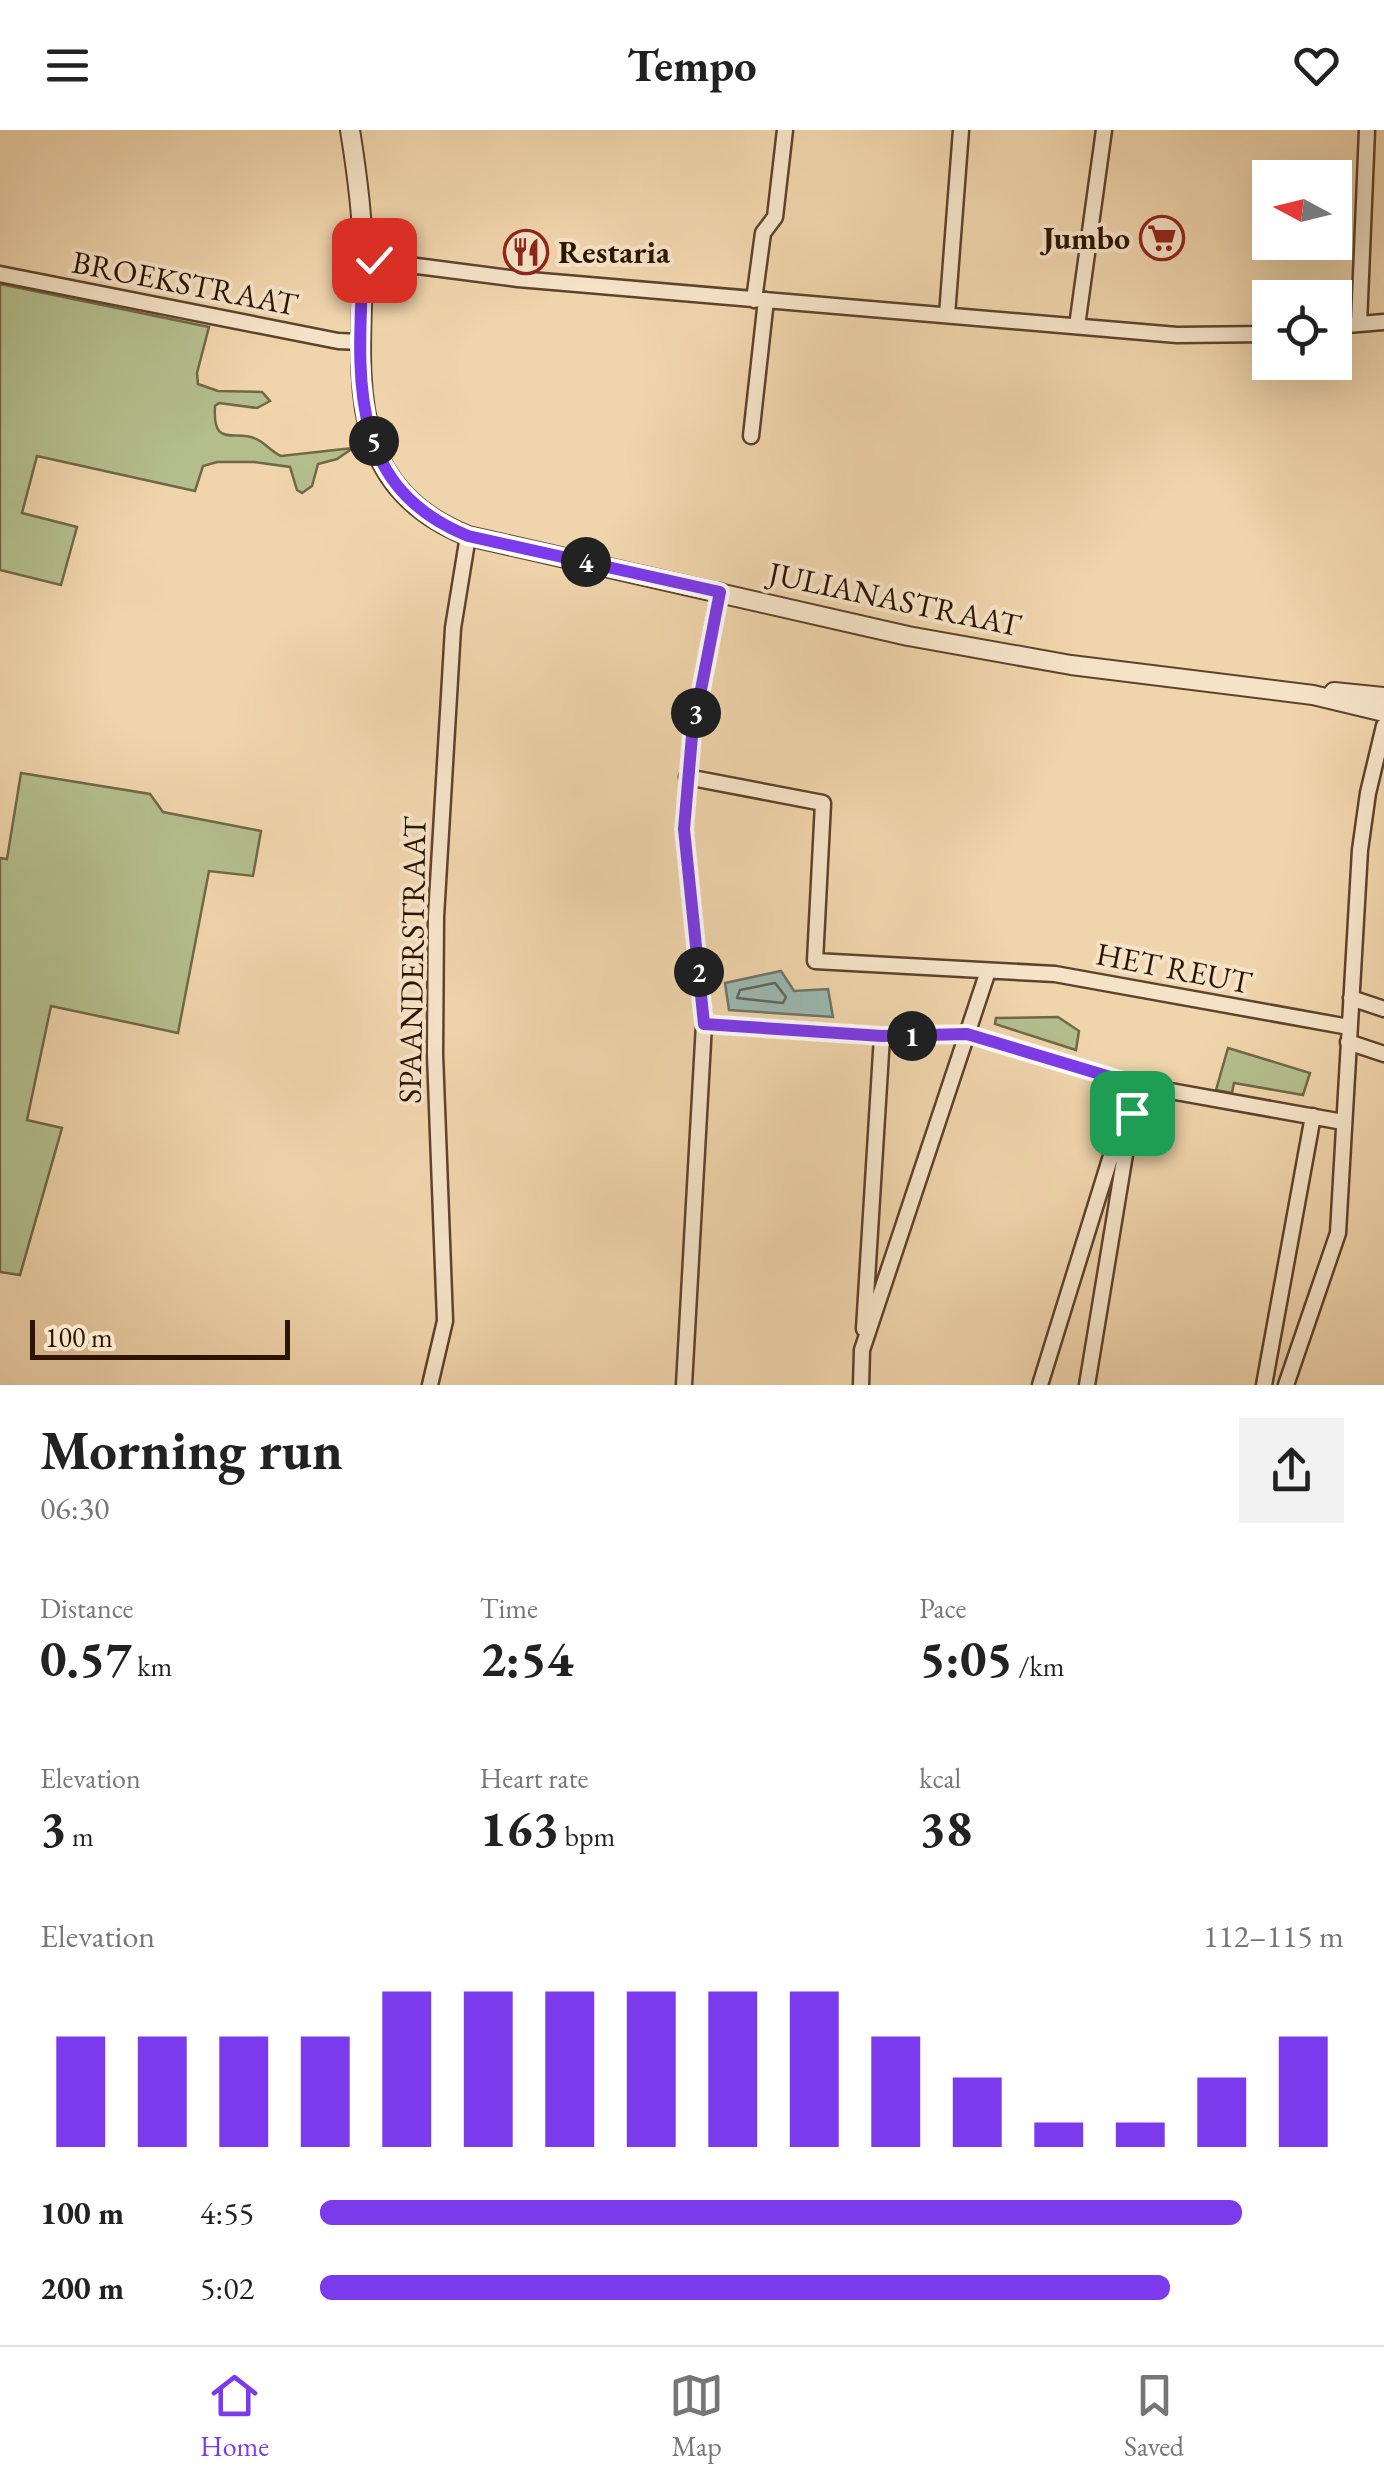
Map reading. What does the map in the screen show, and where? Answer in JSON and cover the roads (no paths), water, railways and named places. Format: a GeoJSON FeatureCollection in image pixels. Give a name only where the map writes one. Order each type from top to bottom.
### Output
{"type":"FeatureCollection","features":[{"type":"Feature","properties":{"kind":"street","name":"JULIANASTRAAT"},"geometry":{"type":"LineString","coordinates":[[350,130],[362,210],[360,383],[368,424],[395,486],[435,522],[468,536],[1000,654],[1313,695],[1384,712]]}},
{"type":"Feature","properties":{"kind":"street"},"geometry":{"type":"LineString","coordinates":[[751,436],[763,233],[775,217],[785,130]]}},
{"type":"Feature","properties":{"kind":"street"},"geometry":{"type":"LineString","coordinates":[[947,315],[961,130]]}},
{"type":"Feature","properties":{"kind":"street"},"geometry":{"type":"LineString","coordinates":[[1076,326],[1104,130]]}},
{"type":"Feature","properties":{"kind":"street"},"geometry":{"type":"LineString","coordinates":[[1359,324],[1367,130]]}},
{"type":"Feature","properties":{"kind":"street"},"geometry":{"type":"LineString","coordinates":[[363,259],[518,279],[760,300],[1177,335],[1252,334]]}},
{"type":"Feature","properties":{"kind":"street","name":"BROEKSTRAAT"},"geometry":{"type":"LineString","coordinates":[[0,274],[338,341],[360,342]]}},
{"type":"Feature","properties":{"kind":"street"},"geometry":{"type":"LineString","coordinates":[[1352,325],[1384,322]]}},
{"type":"Feature","properties":{"kind":"street","name":"SPAANDERSTRAAT"},"geometry":{"type":"LineString","coordinates":[[430,1385],[445,1320],[434,1054],[440,843],[455,602],[468,536]]}},
{"type":"Feature","properties":{"kind":"street"},"geometry":{"type":"LineString","coordinates":[[684,1385],[704,1024],[684,829],[686,777],[720,592]]}},
{"type":"Feature","properties":{"kind":"street","name":"JULIANASTRAAT"},"geometry":{"type":"LineString","coordinates":[[1313,695],[1335,692],[1384,697]]}},
{"type":"Feature","properties":{"kind":"street"},"geometry":{"type":"LineString","coordinates":[[1286,1385],[1338,1232],[1363,831],[1384,726]]}},
{"type":"Feature","properties":{"kind":"street","name":"HET REUT"},"geometry":{"type":"LineString","coordinates":[[686,777],[823,803],[815,961],[1055,974],[1349,1035],[1384,1054]]}},
{"type":"Feature","properties":{"kind":"street"},"geometry":{"type":"LineString","coordinates":[[862,1350],[988,970]]}},
{"type":"Feature","properties":{"kind":"street"},"geometry":{"type":"LineString","coordinates":[[1351,998],[1384,1009]]}},
{"type":"Feature","properties":{"kind":"street"},"geometry":{"type":"LineString","coordinates":[[704,1024],[882,1036],[967,1034],[1137,1085],[1344,1122]]}},
{"type":"Feature","properties":{"kind":"street"},"geometry":{"type":"LineString","coordinates":[[860,1385],[882,1036]]}},
{"type":"Feature","properties":{"kind":"street"},"geometry":{"type":"LineString","coordinates":[[1087,1385],[1137,1085]]}},
{"type":"Feature","properties":{"kind":"street"},"geometry":{"type":"LineString","coordinates":[[1040,1385],[1110,1159],[1132,1113]]}},
{"type":"Feature","properties":{"kind":"street"},"geometry":{"type":"LineString","coordinates":[[1264,1385],[1313,1116]]}},
{"type":"Feature","properties":{"kind":"water"},"geometry":{"type":"Polygon","coordinates":[[[781,971],[794,991],[828,989],[833,1017],[729,1010],[725,983],[781,971]]]}},
{"type":"Feature","properties":{"kind":"place","name":"Jumbo"},"geometry":{"type":"Point","coordinates":[1162,238]}},
{"type":"Feature","properties":{"kind":"place","name":"Restaria"},"geometry":{"type":"Point","coordinates":[526,252]}}]}
